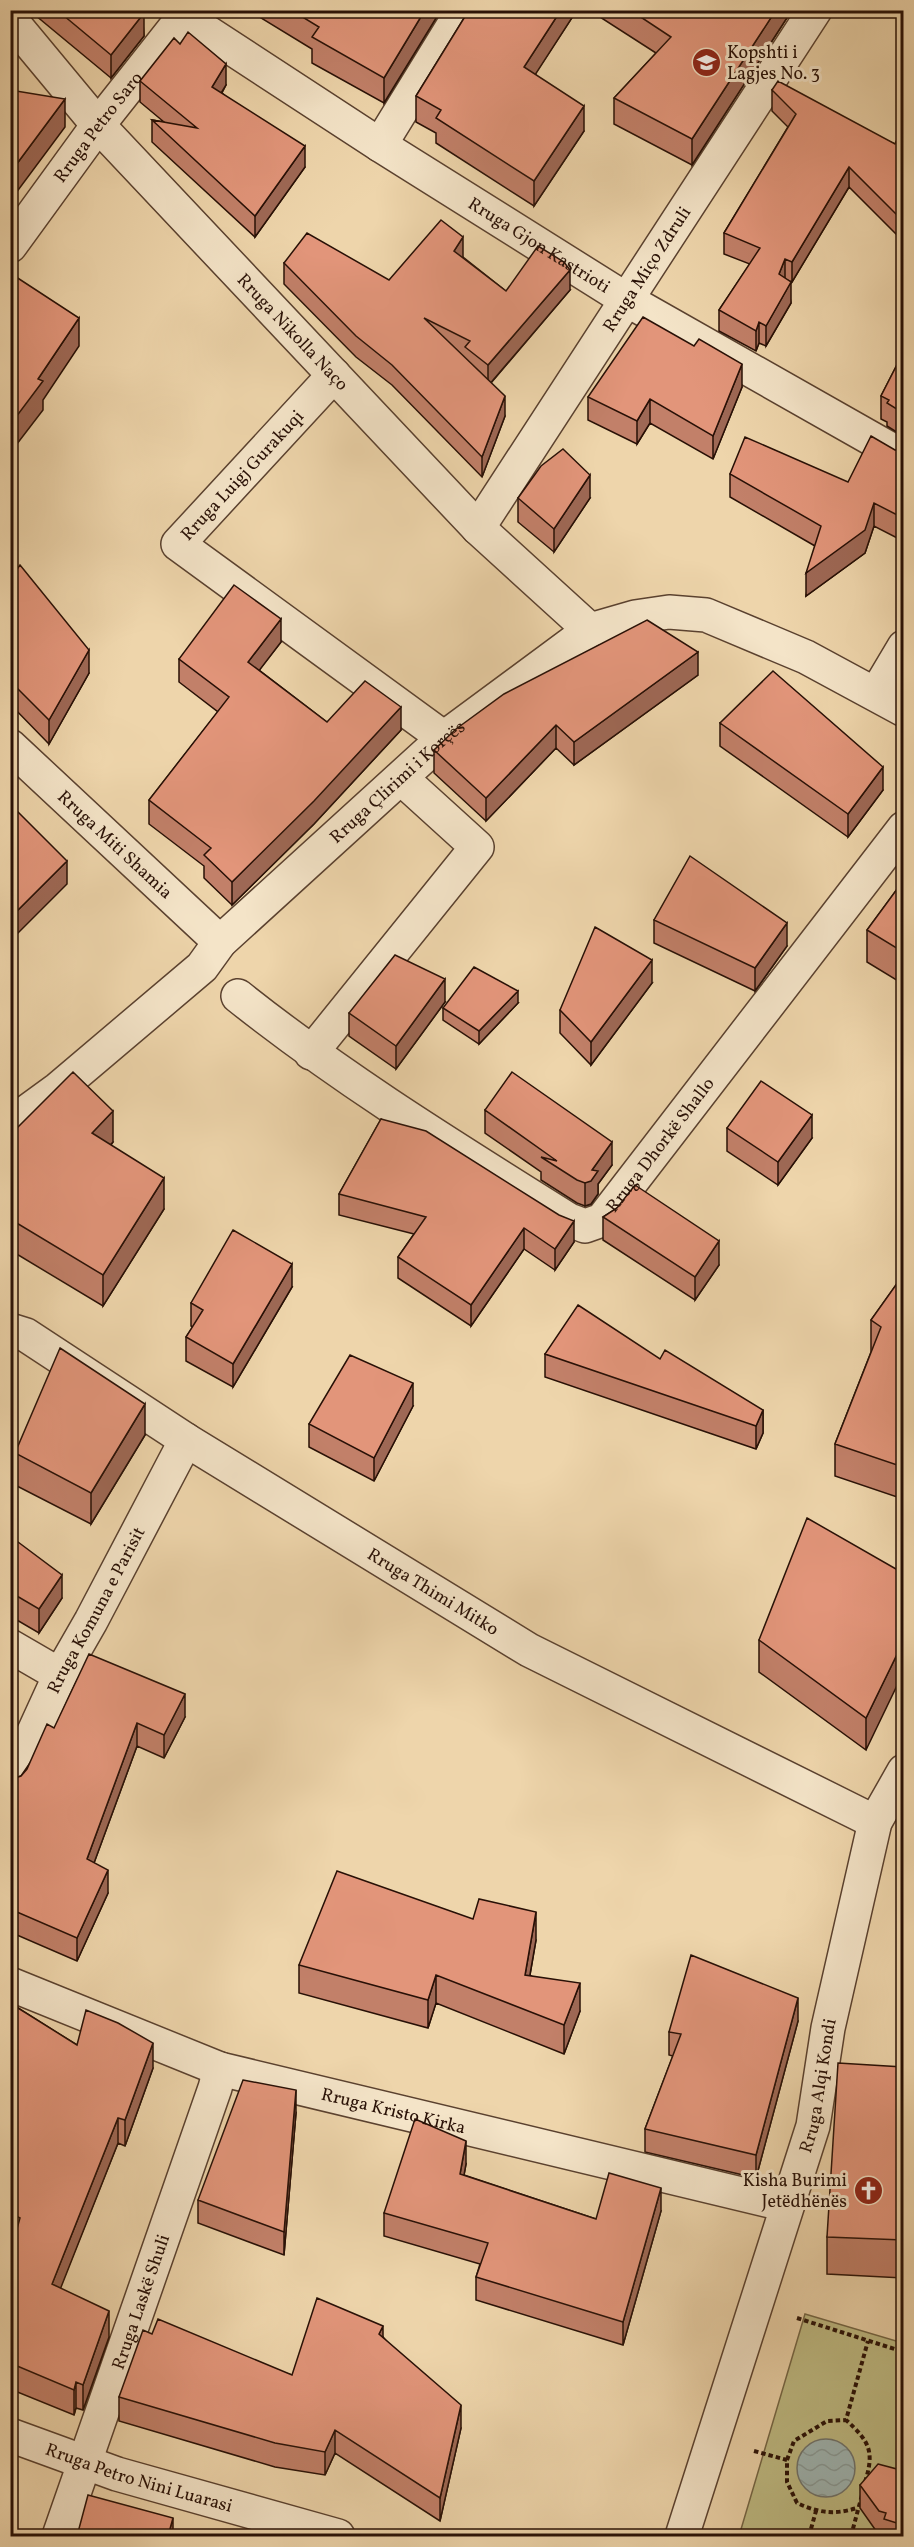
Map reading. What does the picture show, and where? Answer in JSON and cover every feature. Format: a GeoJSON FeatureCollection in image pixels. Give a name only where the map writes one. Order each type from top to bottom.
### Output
{"type":"FeatureCollection","features":[{"type":"Feature","properties":{"kind":"street"},"geometry":{"type":"LineString","coordinates":[[380,145],[463,10]]}},
{"type":"Feature","properties":{"kind":"street","name":"Rruga Miço Zdruli"},"geometry":{"type":"LineString","coordinates":[[478,528],[815,10]]}},
{"type":"Feature","properties":{"kind":"street","name":"Rruga Gjon Kastrioti"},"geometry":{"type":"LineString","coordinates":[[187,14],[380,145],[627,300],[903,457]]}},
{"type":"Feature","properties":{"kind":"street","name":"Rruga Petro Saro"},"geometry":{"type":"LineString","coordinates":[[10,246],[99,125],[187,14]]}},
{"type":"Feature","properties":{"kind":"street","name":"Rruga Nikolla Naço"},"geometry":{"type":"LineString","coordinates":[[10,19],[99,125],[478,528],[590,630]]}},
{"type":"Feature","properties":{"kind":"street","name":"Rruga Luigj Gurakuqi"},"geometry":{"type":"LineString","coordinates":[[334,375],[178,544],[444,738]]}},
{"type":"Feature","properties":{"kind":"street","name":"Rruga Çlirimi i Korçës"},"geometry":{"type":"LineString","coordinates":[[10,1124],[58,1089],[168,998],[202,967],[220,942],[444,738],[590,630],[635,617],[657,614],[706,615],[806,657],[890,702]]}},
{"type":"Feature","properties":{"kind":"street"},"geometry":{"type":"LineString","coordinates":[[890,702],[903,647]]}},
{"type":"Feature","properties":{"kind":"street","name":"Rruga Miti Shamia"},"geometry":{"type":"LineString","coordinates":[[10,746],[220,942]]}},
{"type":"Feature","properties":{"kind":"street"},"geometry":{"type":"LineString","coordinates":[[310,1053],[477,847],[400,778]]}},
{"type":"Feature","properties":{"kind":"street","name":"Rruga Dhorkë Shallo"},"geometry":{"type":"LineString","coordinates":[[238,996],[310,1053],[388,1105],[569,1220],[585,1226],[602,1220],[903,828]]}},
{"type":"Feature","properties":{"kind":"street","name":"Rruga Thimi Mitko"},"geometry":{"type":"LineString","coordinates":[[10,1330],[26,1335],[186,1440],[529,1650],[875,1822]]}},
{"type":"Feature","properties":{"kind":"street","name":"Rruga Komuna e Parisit"},"geometry":{"type":"LineString","coordinates":[[10,1784],[60,1675],[91,1621],[186,1440]]}},
{"type":"Feature","properties":{"kind":"street"},"geometry":{"type":"LineString","coordinates":[[10,1646],[60,1675]]}},
{"type":"Feature","properties":{"kind":"street","name":"Rruga Alqi Kondi"},"geometry":{"type":"LineString","coordinates":[[682,2536],[813,2126],[828,2028],[875,1822],[903,1771]]}},
{"type":"Feature","properties":{"kind":"street","name":"Rruga Kristo Kirka"},"geometry":{"type":"LineString","coordinates":[[10,1984],[220,2068],[787,2205]]}},
{"type":"Feature","properties":{"kind":"street","name":"Rruga Laskë Shuli"},"geometry":{"type":"LineString","coordinates":[[59,2536],[220,2068]]}},
{"type":"Feature","properties":{"kind":"street","name":"Rruga Petro Nini Luarasi"},"geometry":{"type":"LineString","coordinates":[[10,2435],[117,2474],[338,2536]]}},
{"type":"Feature","properties":{"kind":"path"},"geometry":{"type":"LineString","coordinates":[[756,2305],[903,2352]]}},
{"type":"Feature","properties":{"kind":"path"},"geometry":{"type":"LineString","coordinates":[[846,2420],[868,2341]]}},
{"type":"Feature","properties":{"kind":"path"},"geometry":{"type":"LineString","coordinates":[[850,2536],[871,2463],[864,2437],[846,2420],[827,2421],[794,2441],[787,2460],[787,2482],[797,2503],[816,2511],[837,2514],[857,2508]]}},
{"type":"Feature","properties":{"kind":"path"},"geometry":{"type":"LineString","coordinates":[[713,2439],[787,2460]]}},
{"type":"Feature","properties":{"kind":"path"},"geometry":{"type":"LineString","coordinates":[[808,2536],[816,2511]]}},
{"type":"Feature","properties":{"kind":"shaded area"},"geometry":{"type":"Polygon","coordinates":[[[805,2314],[903,2343],[903,2536],[739,2536],[805,2314]]]}},
{"type":"Feature","properties":{"kind":"water"},"geometry":{"type":"Polygon","coordinates":[[[826,2439],[842,2444],[850,2452],[855,2468],[850,2484],[842,2492],[826,2497],[810,2492],[802,2484],[797,2468],[802,2452],[810,2444],[826,2439]]]}},
{"type":"Feature","properties":{"kind":"building"},"geometry":{"type":"Polygon","coordinates":[[[57,10],[142,10],[144,13],[111,55],[57,10]]]}},
{"type":"Feature","properties":{"kind":"building"},"geometry":{"type":"Polygon","coordinates":[[[291,10],[425,10],[384,78],[312,37],[319,27],[291,10]]]}},
{"type":"Feature","properties":{"kind":"building"},"geometry":{"type":"Polygon","coordinates":[[[469,10],[561,10],[524,67],[584,106],[534,181],[436,118],[441,110],[416,96],[469,10]]]}},
{"type":"Feature","properties":{"kind":"building"},"geometry":{"type":"Polygon","coordinates":[[[630,10],[776,10],[692,139],[614,98],[671,37],[630,10]]]}},
{"type":"Feature","properties":{"kind":"building"},"geometry":{"type":"Polygon","coordinates":[[[188,32],[226,64],[212,87],[305,146],[255,216],[152,120],[197,128],[140,81],[174,38],[180,44],[188,32]]]}},
{"type":"Feature","properties":{"kind":"building"},"geometry":{"type":"Polygon","coordinates":[[[778,81],[895,144],[903,127],[903,209],[899,217],[849,167],[792,262],[785,259],[779,274],[791,282],[766,326],[759,322],[756,331],[719,310],[760,248],[724,233],[796,114],[772,90],[778,81]]]}},
{"type":"Feature","properties":{"kind":"building"},"geometry":{"type":"Polygon","coordinates":[[[10,90],[65,99],[10,173],[10,90]]]}},
{"type":"Feature","properties":{"kind":"building"},"geometry":{"type":"Polygon","coordinates":[[[441,220],[463,237],[454,251],[506,291],[538,246],[564,262],[570,270],[488,365],[465,347],[470,341],[424,318],[505,396],[482,457],[392,365],[356,336],[284,263],[307,233],[389,280],[441,220]]]}},
{"type":"Feature","properties":{"kind":"building"},"geometry":{"type":"Polygon","coordinates":[[[10,273],[79,318],[38,379],[43,381],[10,425],[10,273]]]}},
{"type":"Feature","properties":{"kind":"building"},"geometry":{"type":"Polygon","coordinates":[[[643,317],[694,346],[699,339],[742,364],[713,436],[650,399],[637,421],[588,397],[643,317]]]}},
{"type":"Feature","properties":{"kind":"building"},"geometry":{"type":"Polygon","coordinates":[[[903,353],[903,413],[887,403],[889,400],[881,396],[903,353]]]}},
{"type":"Feature","properties":{"kind":"building"},"geometry":{"type":"Polygon","coordinates":[[[871,436],[903,452],[903,518],[874,503],[865,530],[806,573],[821,526],[730,474],[745,437],[848,482],[871,436]]]}},
{"type":"Feature","properties":{"kind":"building"},"geometry":{"type":"Polygon","coordinates":[[[563,449],[590,475],[554,529],[518,498],[541,466],[563,449]]]}},
{"type":"Feature","properties":{"kind":"building"},"geometry":{"type":"Polygon","coordinates":[[[20,565],[89,650],[49,720],[10,681],[10,579],[20,565]]]}},
{"type":"Feature","properties":{"kind":"building"},"geometry":{"type":"Polygon","coordinates":[[[234,585],[281,619],[248,662],[327,722],[365,681],[401,707],[314,801],[232,882],[204,855],[211,848],[149,800],[229,697],[179,659],[234,585]]]}},
{"type":"Feature","properties":{"kind":"building"},"geometry":{"type":"Polygon","coordinates":[[[647,620],[698,652],[574,742],[556,725],[486,798],[434,750],[456,729],[504,694],[647,620]]]}},
{"type":"Feature","properties":{"kind":"building"},"geometry":{"type":"Polygon","coordinates":[[[773,671],[883,767],[848,814],[720,723],[773,671]]]}},
{"type":"Feature","properties":{"kind":"building"},"geometry":{"type":"Polygon","coordinates":[[[10,804],[67,861],[10,918],[10,804]]]}},
{"type":"Feature","properties":{"kind":"building"},"geometry":{"type":"Polygon","coordinates":[[[690,856],[787,923],[755,968],[654,920],[690,856]]]}},
{"type":"Feature","properties":{"kind":"building"},"geometry":{"type":"Polygon","coordinates":[[[903,881],[903,952],[867,930],[903,881]]]}},
{"type":"Feature","properties":{"kind":"building"},"geometry":{"type":"Polygon","coordinates":[[[595,927],[652,960],[591,1042],[560,1010],[595,927]]]}},
{"type":"Feature","properties":{"kind":"building"},"geometry":{"type":"Polygon","coordinates":[[[395,955],[445,979],[396,1046],[349,1013],[395,955]]]}},
{"type":"Feature","properties":{"kind":"building"},"geometry":{"type":"Polygon","coordinates":[[[474,967],[518,991],[479,1031],[443,1008],[474,967]]]}},
{"type":"Feature","properties":{"kind":"building"},"geometry":{"type":"Polygon","coordinates":[[[73,1072],[113,1111],[92,1133],[164,1178],[103,1275],[10,1219],[10,1126],[15,1130],[73,1072]]]}},
{"type":"Feature","properties":{"kind":"building"},"geometry":{"type":"Polygon","coordinates":[[[512,1072],[612,1142],[592,1170],[598,1171],[591,1181],[585,1183],[577,1180],[541,1157],[557,1161],[485,1110],[512,1072]]]}},
{"type":"Feature","properties":{"kind":"building"},"geometry":{"type":"Polygon","coordinates":[[[761,1081],[812,1115],[778,1162],[727,1128],[761,1081]]]}},
{"type":"Feature","properties":{"kind":"building"},"geometry":{"type":"Polygon","coordinates":[[[381,1119],[426,1131],[559,1215],[574,1221],[555,1249],[524,1228],[471,1305],[398,1257],[426,1217],[339,1194],[381,1119]]]}},
{"type":"Feature","properties":{"kind":"building"},"geometry":{"type":"Polygon","coordinates":[[[635,1185],[719,1241],[695,1277],[603,1217],[617,1208],[635,1185]]]}},
{"type":"Feature","properties":{"kind":"building"},"geometry":{"type":"Polygon","coordinates":[[[233,1230],[292,1264],[233,1364],[186,1337],[203,1310],[191,1303],[233,1230]]]}},
{"type":"Feature","properties":{"kind":"building"},"geometry":{"type":"Polygon","coordinates":[[[903,1275],[903,1467],[835,1444],[881,1327],[871,1320],[903,1275]]]}},
{"type":"Feature","properties":{"kind":"building"},"geometry":{"type":"Polygon","coordinates":[[[578,1305],[660,1359],[665,1350],[763,1410],[756,1426],[545,1354],[578,1305]]]}},
{"type":"Feature","properties":{"kind":"building"},"geometry":{"type":"Polygon","coordinates":[[[60,1348],[145,1404],[91,1493],[15,1453],[60,1348]]]}},
{"type":"Feature","properties":{"kind":"building"},"geometry":{"type":"Polygon","coordinates":[[[350,1355],[413,1383],[374,1458],[309,1424],[350,1355]]]}},
{"type":"Feature","properties":{"kind":"building"},"geometry":{"type":"Polygon","coordinates":[[[807,1518],[903,1573],[903,1642],[866,1718],[759,1640],[807,1518]]]}},
{"type":"Feature","properties":{"kind":"building"},"geometry":{"type":"Polygon","coordinates":[[[10,1536],[62,1575],[39,1609],[10,1592],[10,1536]]]}},
{"type":"Feature","properties":{"kind":"building"},"geometry":{"type":"Polygon","coordinates":[[[89,1654],[185,1694],[164,1735],[137,1723],[87,1859],[108,1870],[77,1938],[10,1909],[10,1779],[21,1776],[27,1769],[47,1724],[54,1728],[89,1654]]]}},
{"type":"Feature","properties":{"kind":"building"},"geometry":{"type":"Polygon","coordinates":[[[10,1702],[15,1705],[10,1715],[10,1702]]]}},
{"type":"Feature","properties":{"kind":"building"},"geometry":{"type":"Polygon","coordinates":[[[337,1871],[473,1919],[479,1899],[536,1912],[525,1975],[580,1983],[564,2025],[436,1975],[428,2000],[299,1965],[337,1871]]]}},
{"type":"Feature","properties":{"kind":"building"},"geometry":{"type":"Polygon","coordinates":[[[691,1955],[798,1998],[756,2155],[645,2129],[681,2034],[669,2032],[691,1955]]]}},
{"type":"Feature","properties":{"kind":"building"},"geometry":{"type":"Polygon","coordinates":[[[10,2003],[77,2045],[86,2010],[118,2023],[153,2043],[125,2120],[118,2118],[52,2284],[109,2311],[83,2385],[76,2382],[74,2390],[10,2363],[10,2254],[20,2218],[10,2213],[10,2003]]]}},
{"type":"Feature","properties":{"kind":"building","name":"Kisha Burimi Jetëdhënës"},"geometry":{"type":"Polygon","coordinates":[[[838,2063],[903,2067],[903,2240],[827,2237],[838,2063]]]}},
{"type":"Feature","properties":{"kind":"building"},"geometry":{"type":"Polygon","coordinates":[[[243,2080],[296,2090],[284,2232],[198,2200],[243,2080]]]}},
{"type":"Feature","properties":{"kind":"building"},"geometry":{"type":"Polygon","coordinates":[[[415,2119],[466,2141],[460,2174],[596,2219],[609,2173],[661,2188],[623,2322],[476,2277],[488,2243],[384,2213],[415,2119]]]}},
{"type":"Feature","properties":{"kind":"building"},"geometry":{"type":"Polygon","coordinates":[[[317,2298],[383,2326],[379,2334],[461,2405],[440,2498],[335,2430],[325,2452],[275,2443],[119,2397],[143,2330],[152,2334],[158,2319],[292,2375],[317,2298]]]}},
{"type":"Feature","properties":{"kind":"building"},"geometry":{"type":"Polygon","coordinates":[[[10,2443],[14,2444],[10,2466],[10,2443]]]}},
{"type":"Feature","properties":{"kind":"building"},"geometry":{"type":"Polygon","coordinates":[[[878,2464],[897,2469],[899,2464],[903,2466],[903,2525],[884,2519],[886,2513],[879,2511],[860,2485],[878,2464]]]}},
{"type":"Feature","properties":{"kind":"building"},"geometry":{"type":"Polygon","coordinates":[[[88,2495],[173,2518],[168,2536],[77,2536],[88,2495]]]}},
{"type":"Feature","properties":{"kind":"place","name":"Kopshti i Lagjes No. 3"},"geometry":{"type":"Point","coordinates":[706,62]}},
{"type":"Feature","properties":{"kind":"place","name":"Kisha Burimi Jetëdhënës"},"geometry":{"type":"Point","coordinates":[868,2190]}}]}
